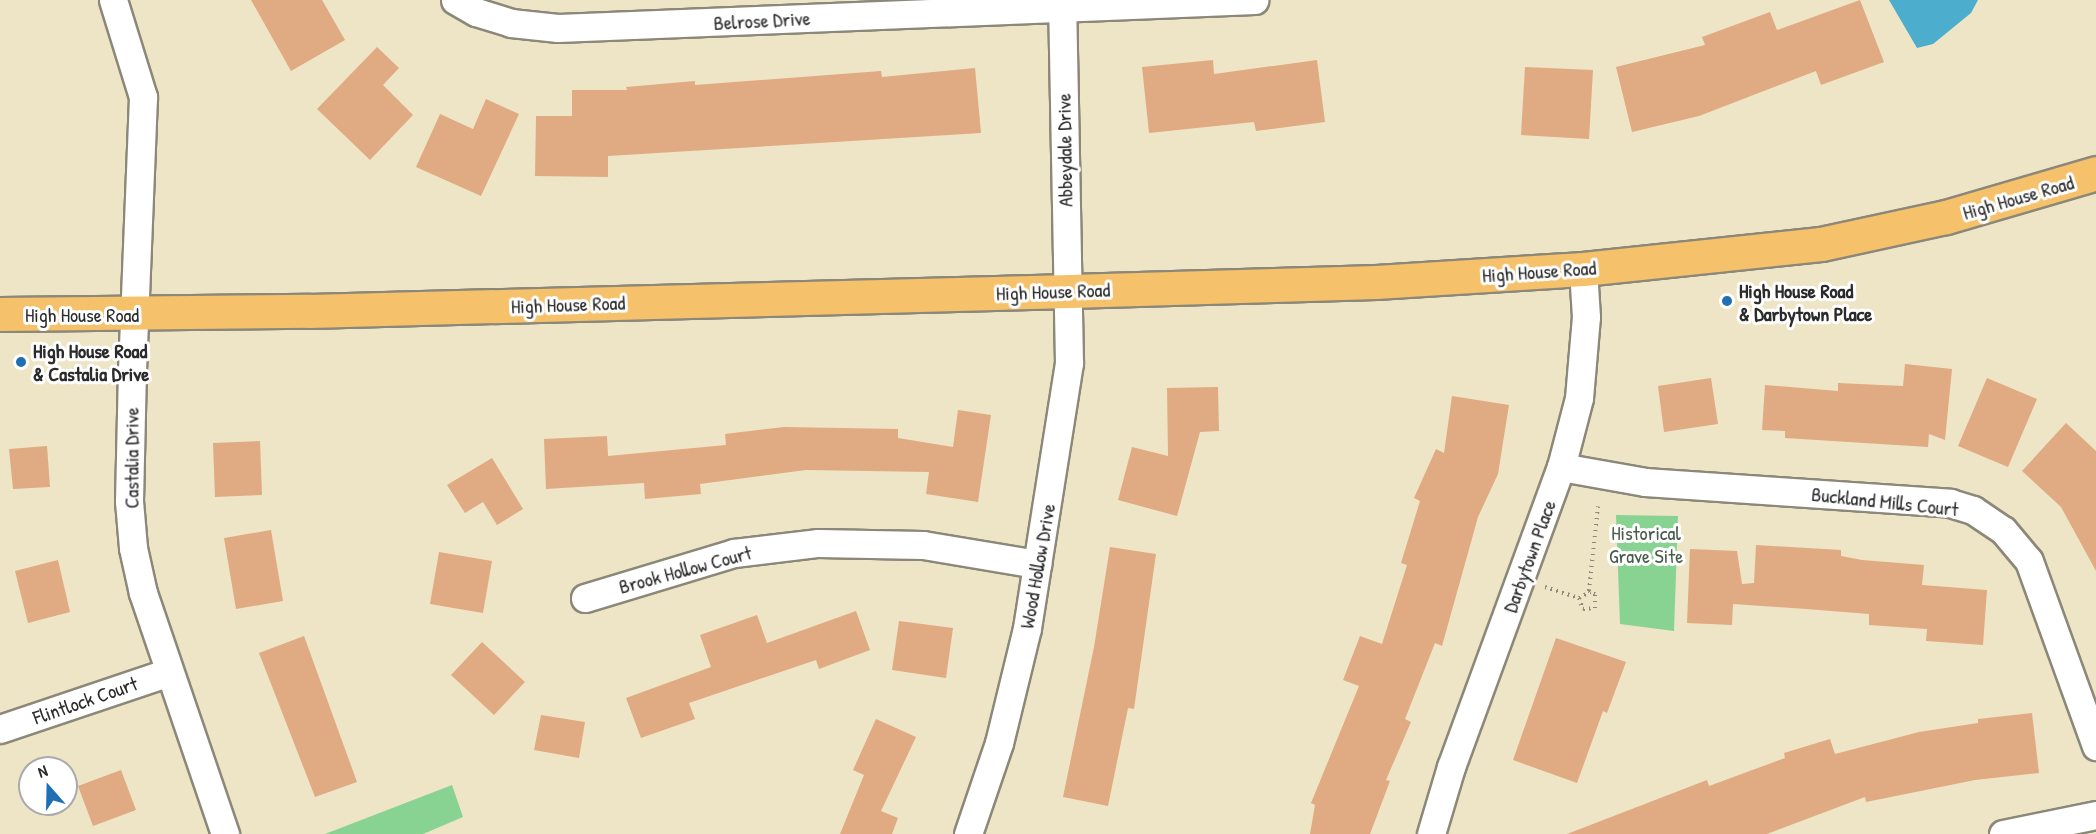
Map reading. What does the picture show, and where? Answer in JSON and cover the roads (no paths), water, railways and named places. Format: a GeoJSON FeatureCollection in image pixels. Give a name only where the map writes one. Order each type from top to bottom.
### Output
{"type":"FeatureCollection","features":[{"type":"Feature","properties":{"kind":"main road","name":"High House Road"},"geometry":{"type":"LineString","coordinates":[[0,314],[136,313],[1070,291],[1376,282],[1583,269],[1821,244],[1946,217],[2096,173]]}},
{"type":"Feature","properties":{"kind":"street","name":"Castalia Drive"},"geometry":{"type":"LineString","coordinates":[[113,0],[143,97],[129,501],[133,548],[143,593],[225,834]]}},
{"type":"Feature","properties":{"kind":"street","name":"Belrose Drive"},"geometry":{"type":"LineString","coordinates":[[455,0],[476,12],[511,23],[558,28],[1254,0]]}},
{"type":"Feature","properties":{"kind":"street","name":"Abbeydale Drive"},"geometry":{"type":"LineString","coordinates":[[1062,8],[1065,229],[1070,291]]}},
{"type":"Feature","properties":{"kind":"street","name":"Darbytown Place"},"geometry":{"type":"LineString","coordinates":[[1431,834],[1451,767],[1561,467],[1579,398],[1586,316],[1583,269]]}},
{"type":"Feature","properties":{"kind":"street","name":"Wood Hollow Drive"},"geometry":{"type":"LineString","coordinates":[[968,834],[1013,689],[1037,564],[1070,363],[1070,291]]}},
{"type":"Feature","properties":{"kind":"street","name":"Buckland Mills Court"},"geometry":{"type":"LineString","coordinates":[[1561,467],[1645,482],[1939,502],[1973,510],[2002,530],[2029,561],[2096,746]]}},
{"type":"Feature","properties":{"kind":"street","name":"Brook Hollow Court"},"geometry":{"type":"LineString","coordinates":[[585,598],[734,553],[818,543],[923,545],[1037,564]]}},
{"type":"Feature","properties":{"kind":"street","name":"Flintlock Court"},"geometry":{"type":"LineString","coordinates":[[0,729],[170,672]]}},
{"type":"Feature","properties":{"kind":"street"},"geometry":{"type":"LineString","coordinates":[[2003,834],[2096,815]]}},
{"type":"Feature","properties":{"kind":"water"},"geometry":{"type":"Polygon","coordinates":[[[1889,0],[1978,0],[1971,13],[1933,44],[1917,48],[1889,0]]]}},
{"type":"Feature","properties":{"kind":"place","name":"High House Road & Darbytown Place"},"geometry":{"type":"Point","coordinates":[1727,301]}},
{"type":"Feature","properties":{"kind":"place","name":"High House Road & Castalia Drive"},"geometry":{"type":"Point","coordinates":[21,362]}},
{"type":"Feature","properties":{"kind":"park label","name":"Historical Grave Site"},"geometry":{"type":"Point","coordinates":[1646,544]}}]}
